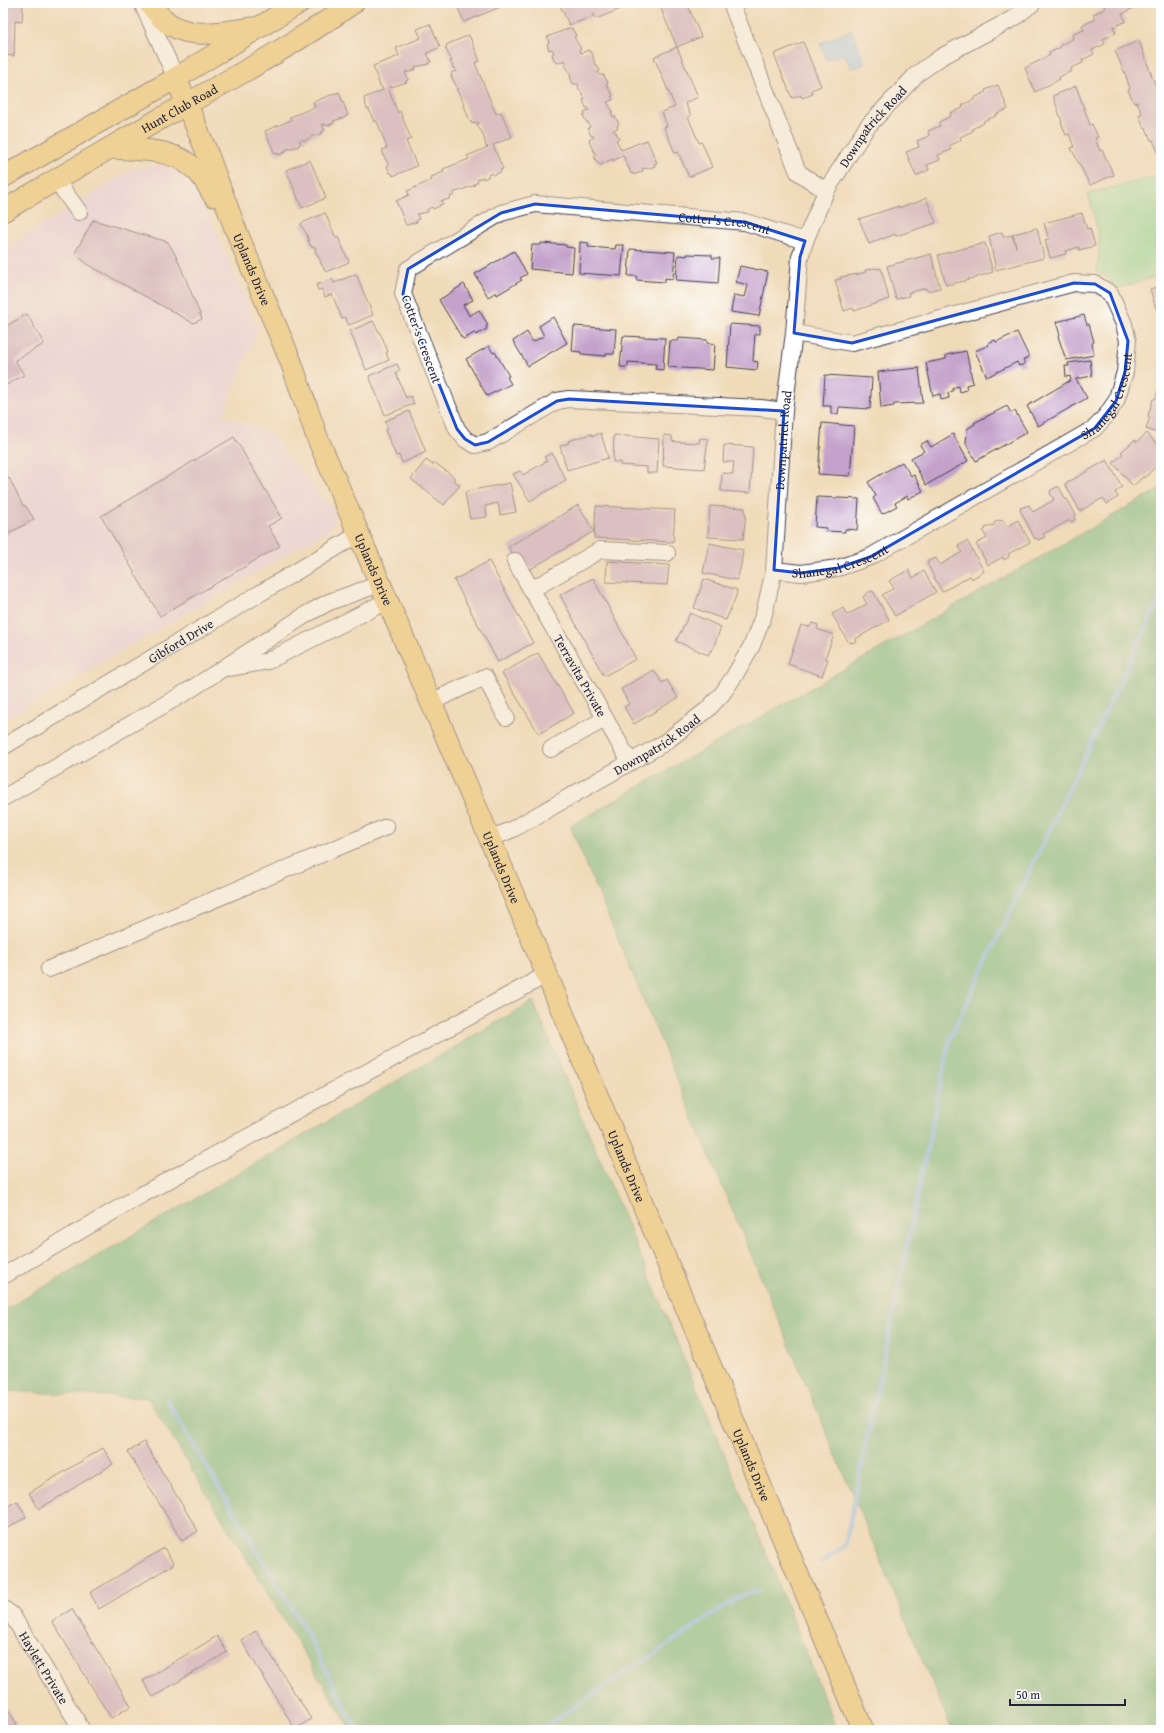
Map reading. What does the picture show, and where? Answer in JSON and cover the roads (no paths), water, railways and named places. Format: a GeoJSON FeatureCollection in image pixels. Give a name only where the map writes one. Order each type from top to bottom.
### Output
{"type":"FeatureCollection","features":[{"type":"Feature","properties":{"kind":"main road"},"geometry":{"type":"LineString","coordinates":[[149,3],[162,18],[170,24],[195,33],[211,33],[261,27]]}},
{"type":"Feature","properties":{"kind":"main road"},"geometry":{"type":"LineString","coordinates":[[3,177],[176,78],[299,3]]}},
{"type":"Feature","properties":{"kind":"main road","name":"Hunt Club Road"},"geometry":{"type":"LineString","coordinates":[[3,211],[187,105],[324,23],[354,3]]}},
{"type":"Feature","properties":{"kind":"main road","name":"Uplands Drive"},"geometry":{"type":"LineString","coordinates":[[176,78],[208,155],[235,228],[291,362],[317,436],[490,839],[863,1730]]}},
{"type":"Feature","properties":{"kind":"main road"},"geometry":{"type":"LineString","coordinates":[[110,148],[160,151],[179,158],[199,173],[235,228]]}},
{"type":"Feature","properties":{"kind":"street","name":"Uplands Drive"},"geometry":{"type":"LineString","coordinates":[[142,3],[176,78]]}},
{"type":"Feature","properties":{"kind":"street"},"geometry":{"type":"LineString","coordinates":[[731,3],[798,172],[826,190]]}},
{"type":"Feature","properties":{"kind":"street","name":"Downpatrick Road"},"geometry":{"type":"LineString","coordinates":[[490,839],[513,829],[664,743],[707,710],[722,694],[735,675],[752,645],[764,614],[774,570],[784,411],[794,333],[800,257],[826,190],[867,127],[917,74],[941,57],[1009,21],[1033,3]]}},
{"type":"Feature","properties":{"kind":"street"},"geometry":{"type":"LineString","coordinates":[[56,180],[79,212]]}},
{"type":"Feature","properties":{"kind":"street","name":"Cotter's Crescent"},"geometry":{"type":"LineString","coordinates":[[784,411],[754,408],[568,399],[558,401],[488,442],[475,445],[465,439],[457,429],[403,294],[408,269],[501,213],[536,204],[745,222],[805,241]]}},
{"type":"Feature","properties":{"kind":"street","name":"Shanegal Crescent"},"geometry":{"type":"LineString","coordinates":[[774,570],[801,573],[838,568],[870,557],[1095,428],[1106,416],[1116,401],[1125,372],[1128,341],[1124,324],[1110,293],[1095,284],[1074,283],[852,343],[794,333]]}},
{"type":"Feature","properties":{"kind":"street","name":"Gibford Drive"},"geometry":{"type":"LineString","coordinates":[[3,747],[359,534]]}},
{"type":"Feature","properties":{"kind":"street"},"geometry":{"type":"LineString","coordinates":[[531,590],[600,550],[667,554]]}},
{"type":"Feature","properties":{"kind":"street","name":"Terravita Private"},"geometry":{"type":"LineString","coordinates":[[515,561],[630,762]]}},
{"type":"Feature","properties":{"kind":"street"},"geometry":{"type":"LineString","coordinates":[[3,798],[223,669],[329,602],[384,592]]}},
{"type":"Feature","properties":{"kind":"street"},"geometry":{"type":"LineString","coordinates":[[223,669],[268,662],[384,592]]}},
{"type":"Feature","properties":{"kind":"street"},"geometry":{"type":"LineString","coordinates":[[431,702],[485,677],[506,717]]}},
{"type":"Feature","properties":{"kind":"street"},"geometry":{"type":"LineString","coordinates":[[551,749],[605,719]]}},
{"type":"Feature","properties":{"kind":"street"},"geometry":{"type":"LineString","coordinates":[[49,969],[386,827]]}},
{"type":"Feature","properties":{"kind":"street"},"geometry":{"type":"LineString","coordinates":[[3,1276],[143,1194],[546,975]]}},
{"type":"Feature","properties":{"kind":"street","name":"Haylett Private"},"geometry":{"type":"LineString","coordinates":[[3,1608],[12,1615],[82,1730]]}},
{"type":"Feature","properties":{"kind":"water"},"geometry":{"type":"Polygon","coordinates":[[[852,30],[865,64],[851,68],[844,54],[827,60],[820,43],[852,30]]]}},
{"type":"Feature","properties":{"kind":"waterway"},"geometry":{"type":"LineString","coordinates":[[822,1562],[845,1546],[950,1038],[1161,596]]}},
{"type":"Feature","properties":{"kind":"waterway"},"geometry":{"type":"LineString","coordinates":[[167,1400],[307,1634],[357,1730]]}},
{"type":"Feature","properties":{"kind":"waterway"},"geometry":{"type":"LineString","coordinates":[[540,1730],[742,1595],[758,1591]]}}]}
